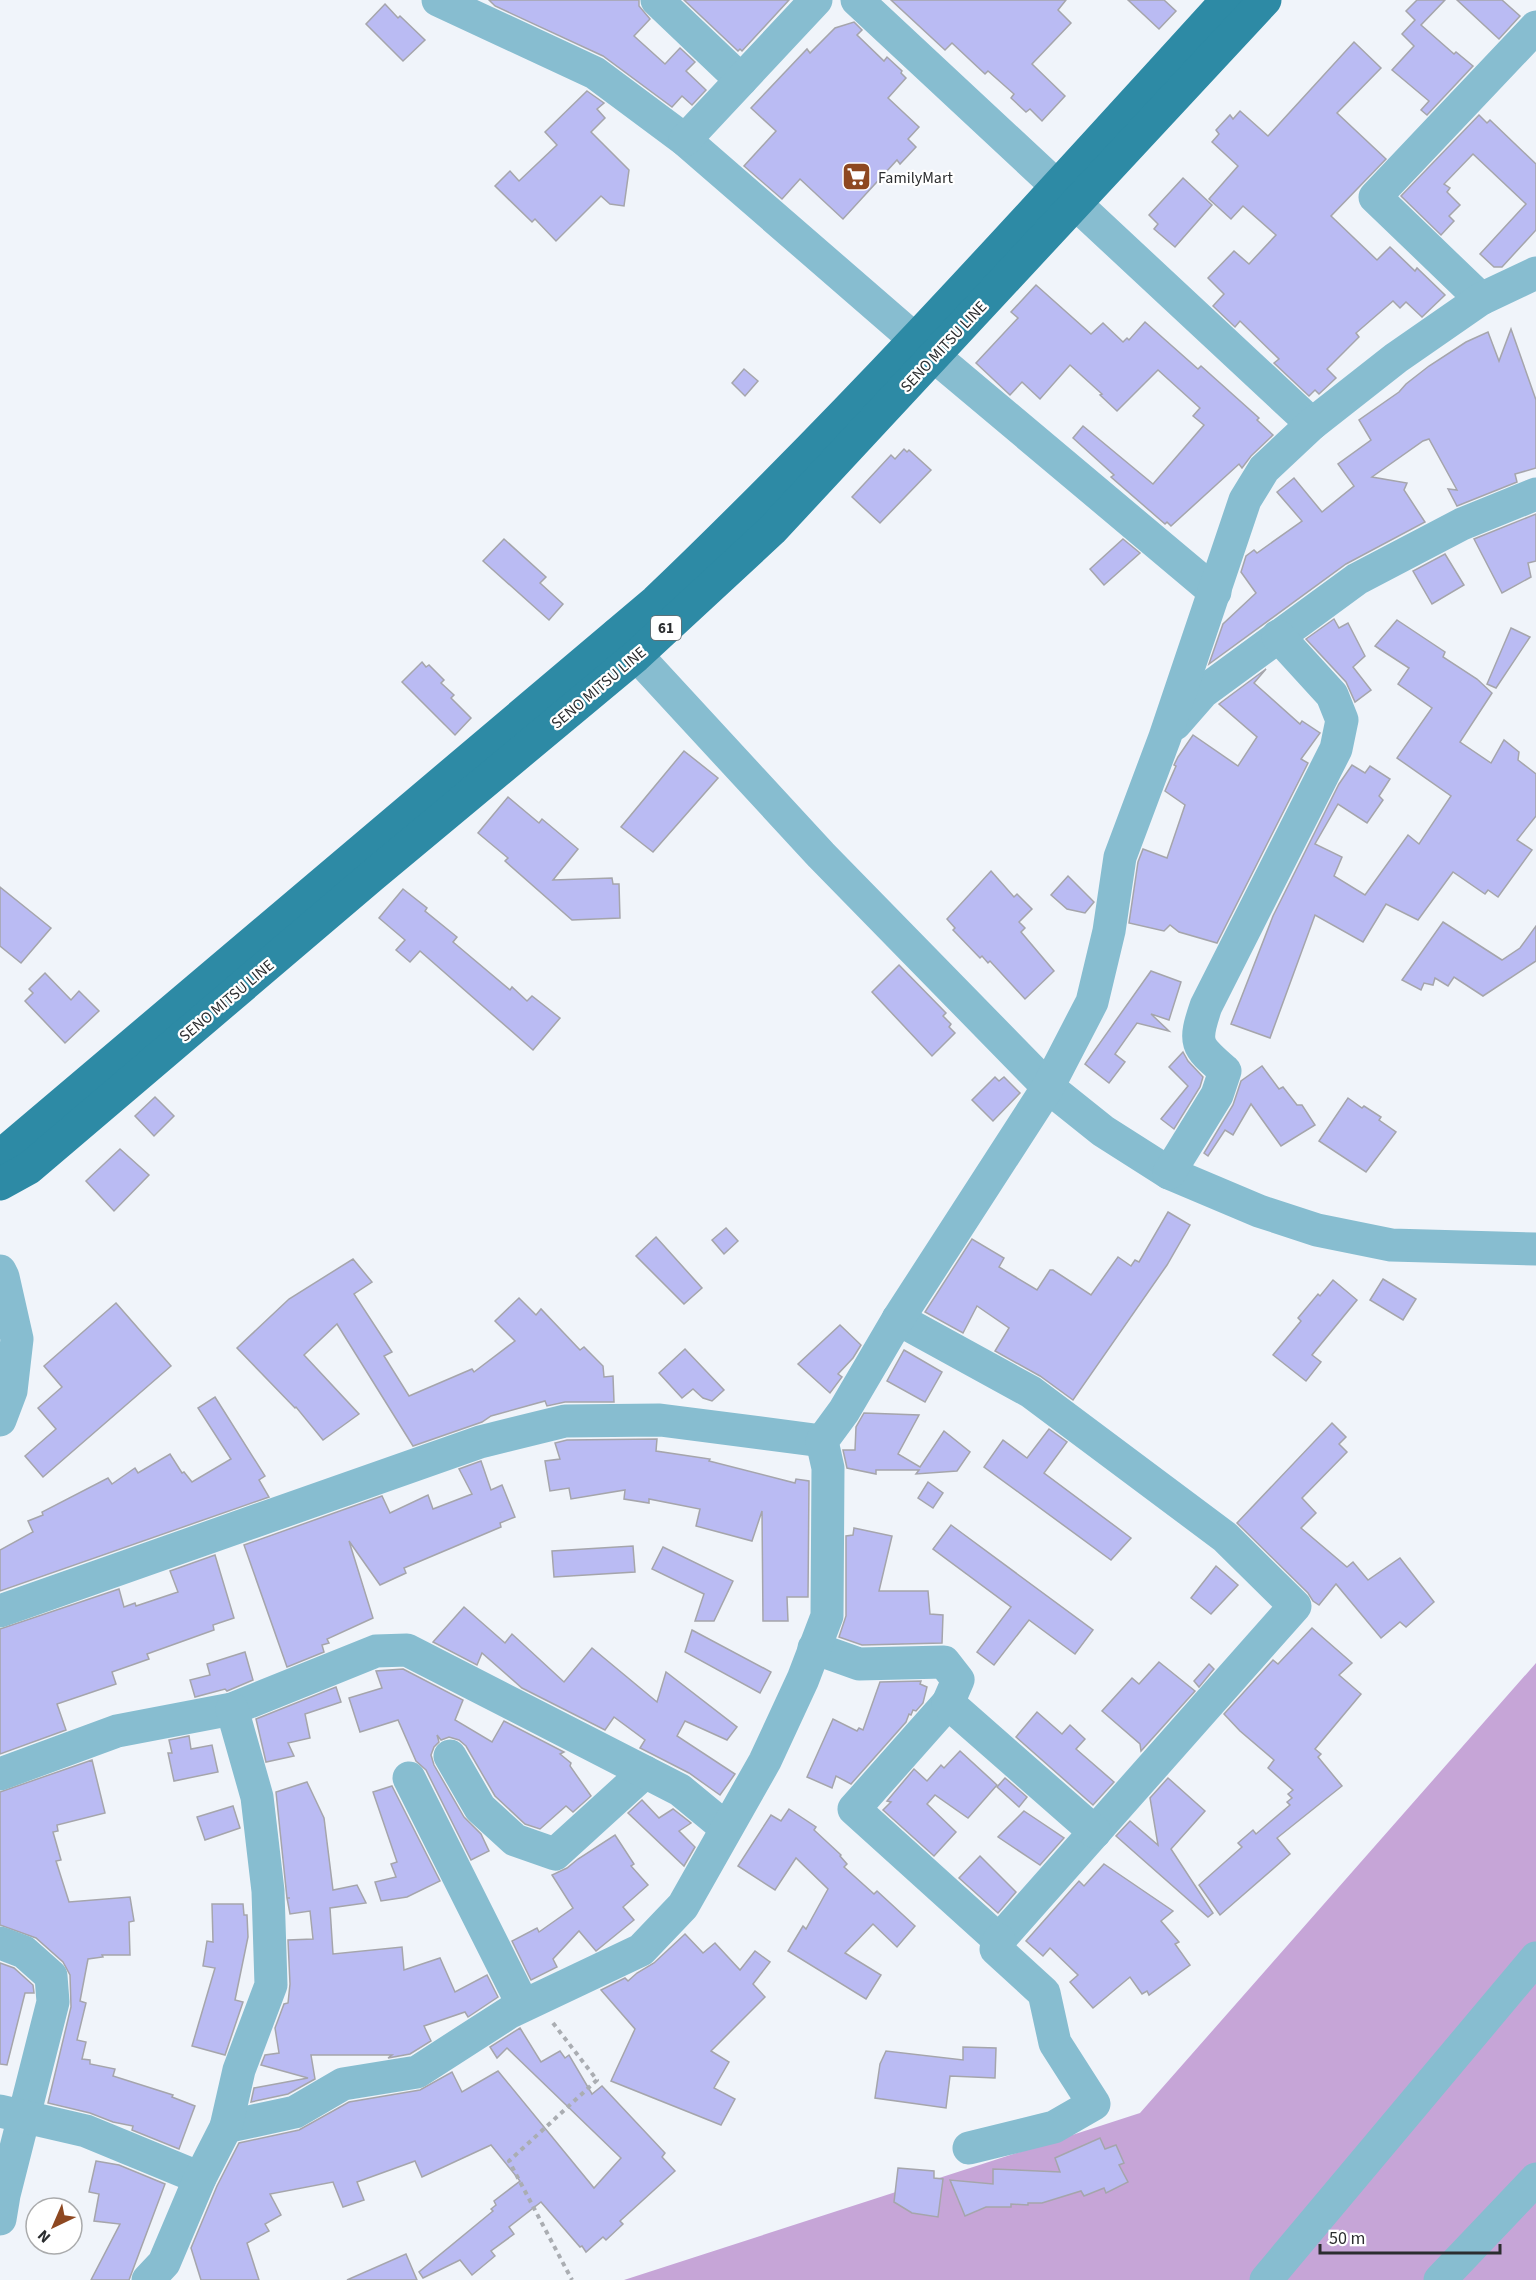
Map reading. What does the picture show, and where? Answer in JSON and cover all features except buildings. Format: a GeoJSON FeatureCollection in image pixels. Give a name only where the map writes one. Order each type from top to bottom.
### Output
{"type":"FeatureCollection","features":[{"type":"Feature","properties":{"kind":"main road","name":"SENO MITSU LINE"},"geometry":{"type":"LineString","coordinates":[[1065,196],[1227,0]]}},
{"type":"Feature","properties":{"kind":"main road","name":"SENO MITSU LINE"},"geometry":{"type":"LineString","coordinates":[[0,1184],[29,1168],[372,876],[627,645],[656,601],[924,347],[1065,196],[1265,0]]}},
{"type":"Feature","properties":{"kind":"main road","name":"SENO MITSU LINE"},"geometry":{"type":"LineString","coordinates":[[0,1156],[627,645]]}},
{"type":"Feature","properties":{"kind":"street"},"geometry":{"type":"LineString","coordinates":[[438,0],[595,73],[685,140],[924,347],[1215,592]]}},
{"type":"Feature","properties":{"kind":"street"},"geometry":{"type":"LineString","coordinates":[[657,0],[741,80]]}},
{"type":"Feature","properties":{"kind":"street"},"geometry":{"type":"LineString","coordinates":[[685,140],[816,0]]}},
{"type":"Feature","properties":{"kind":"street"},"geometry":{"type":"LineString","coordinates":[[857,0],[1312,424]]}},
{"type":"Feature","properties":{"kind":"street"},"geometry":{"type":"LineString","coordinates":[[1481,299],[1375,197],[1536,27]]}},
{"type":"Feature","properties":{"kind":"street"},"geometry":{"type":"LineString","coordinates":[[226,2127],[295,2112],[343,2084],[417,2072],[529,2002],[641,1950],[682,1906],[765,1761],[803,1679],[827,1616],[828,1468],[822,1441],[844,1411],[898,1319],[1048,1087],[1092,1002],[1109,931],[1120,857],[1165,737],[1245,500],[1264,470],[1312,424],[1396,358],[1481,299],[1536,273]]}},
{"type":"Feature","properties":{"kind":"street"},"geometry":{"type":"LineString","coordinates":[[1165,737],[1203,692],[1357,579],[1462,524],[1536,494]]}},
{"type":"Feature","properties":{"kind":"street"},"geometry":{"type":"LineString","coordinates":[[1169,1173],[1217,1095],[1225,1071],[1201,1050],[1197,1031],[1206,1006],[1336,749],[1342,720],[1332,695],[1278,636]]}},
{"type":"Feature","properties":{"kind":"street"},"geometry":{"type":"LineString","coordinates":[[627,645],[821,855],[1048,1087],[1103,1131],[1169,1173],[1259,1211],[1317,1230],[1391,1245],[1536,1249]]}},
{"type":"Feature","properties":{"kind":"street"},"geometry":{"type":"LineString","coordinates":[[0,1271],[17,1340],[11,1391],[0,1420]]}},
{"type":"Feature","properties":{"kind":"street"},"geometry":{"type":"LineString","coordinates":[[898,1319],[1031,1392],[1226,1537],[1295,1606],[999,1940],[996,1949],[1044,1993],[1055,2043],[1094,2104],[1054,2127],[969,2148]]}},
{"type":"Feature","properties":{"kind":"street"},"geometry":{"type":"LineString","coordinates":[[0,1611],[480,1442],[565,1421],[660,1420],[822,1441]]}},
{"type":"Feature","properties":{"kind":"street"},"geometry":{"type":"LineString","coordinates":[[814,1648],[859,1664],[944,1662],[958,1680],[948,1703],[854,1809],[999,1940]]}},
{"type":"Feature","properties":{"kind":"street"},"geometry":{"type":"LineString","coordinates":[[0,1774],[117,1731],[232,1709],[376,1651],[407,1650],[680,1790],[726,1828]]}},
{"type":"Feature","properties":{"kind":"street"},"geometry":{"type":"LineString","coordinates":[[948,1703],[1095,1832]]}},
{"type":"Feature","properties":{"kind":"street"},"geometry":{"type":"LineString","coordinates":[[148,2280],[164,2263],[200,2178],[226,2127],[239,2070],[271,1985],[268,1891],[257,1797],[232,1709]]}},
{"type":"Feature","properties":{"kind":"street"},"geometry":{"type":"LineString","coordinates":[[450,1756],[480,1808],[514,1840],[555,1854],[645,1772]]}},
{"type":"Feature","properties":{"kind":"street"},"geometry":{"type":"LineString","coordinates":[[409,1778],[529,2002]]}},
{"type":"Feature","properties":{"kind":"street"},"geometry":{"type":"LineString","coordinates":[[0,1943],[24,1952],[51,1976],[53,2002],[12,2113],[0,2219]]}},
{"type":"Feature","properties":{"kind":"street"},"geometry":{"type":"LineString","coordinates":[[1266,2280],[1536,1958]]}},
{"type":"Feature","properties":{"kind":"street"},"geometry":{"type":"LineString","coordinates":[[12,2113],[86,2131],[200,2178]]}},
{"type":"Feature","properties":{"kind":"street"},"geometry":{"type":"LineString","coordinates":[[1440,2280],[1536,2179]]}},
{"type":"Feature","properties":{"kind":"path"},"geometry":{"type":"LineString","coordinates":[[529,2002],[597,2080],[509,2161],[572,2280]]}},
{"type":"Feature","properties":{"kind":"shaded area"},"geometry":{"type":"Polygon","coordinates":[[[1536,1663],[1536,2280],[624,2280],[1140,2113],[1536,1663]]]}},
{"type":"Feature","properties":{"kind":"place","name":"FamilyMart"},"geometry":{"type":"Point","coordinates":[857,177]}}]}
